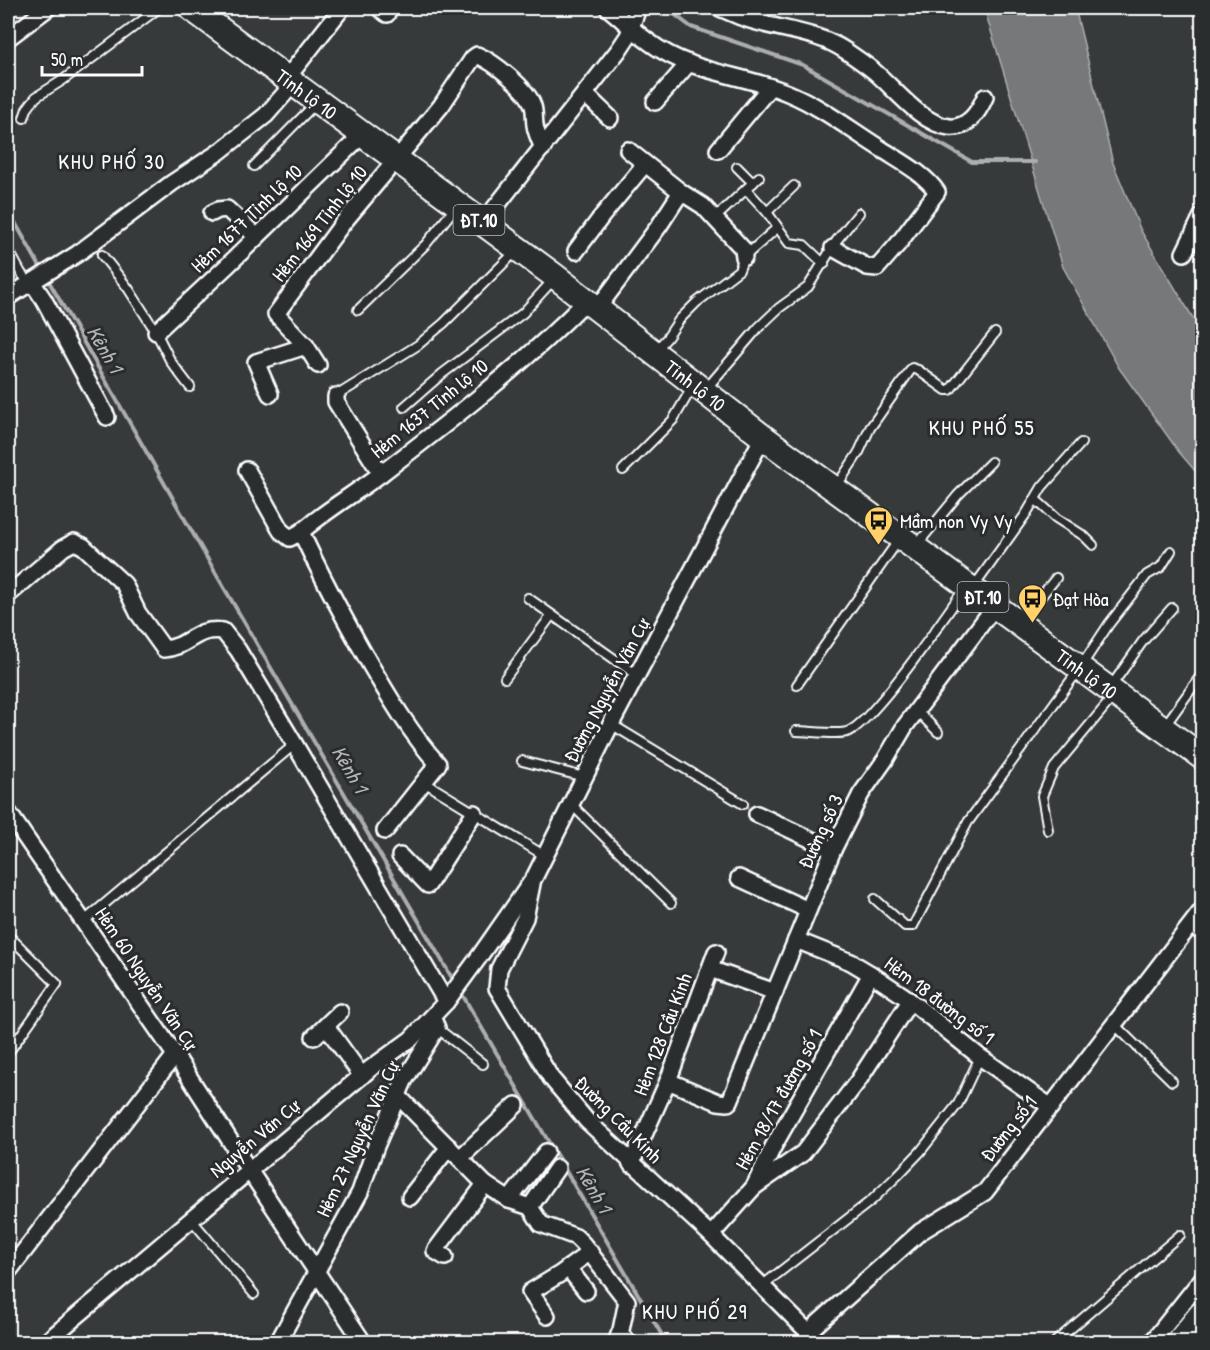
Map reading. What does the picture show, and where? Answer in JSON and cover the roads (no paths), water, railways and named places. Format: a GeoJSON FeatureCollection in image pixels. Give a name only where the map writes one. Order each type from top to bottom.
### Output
{"type":"FeatureCollection","features":[{"type":"Feature","properties":{"kind":"highway"},"geometry":{"type":"LineString","coordinates":[[1180,1342],[1203,1316]]}},
{"type":"Feature","properties":{"kind":"main road","name":"Tỉnh lộ 10"},"geometry":{"type":"LineString","coordinates":[[200,10],[291,81],[556,277],[763,437],[1203,757]]}},
{"type":"Feature","properties":{"kind":"street"},"geometry":{"type":"LineString","coordinates":[[8,38],[48,8]]}},
{"type":"Feature","properties":{"kind":"street"},"geometry":{"type":"LineString","coordinates":[[8,297],[90,245],[172,183],[219,152],[266,115],[342,8]]}},
{"type":"Feature","properties":{"kind":"street"},"geometry":{"type":"LineString","coordinates":[[608,8],[645,41],[671,56],[770,87],[814,105],[902,162],[932,185],[937,192],[898,244],[877,267],[867,267],[832,248]]}},
{"type":"Feature","properties":{"kind":"street"},"geometry":{"type":"LineString","coordinates":[[720,8],[743,18],[818,37],[844,49],[875,72],[934,123],[951,128],[963,125],[978,113],[985,97]]}},
{"type":"Feature","properties":{"kind":"street"},"geometry":{"type":"LineString","coordinates":[[483,223],[618,51],[628,36],[637,9]]}},
{"type":"Feature","properties":{"kind":"street","name":"Hẻm 1669 Tỉnh lộ 10"},"geometry":{"type":"LineString","coordinates":[[306,346],[276,314],[343,223],[441,106],[469,63],[477,56],[511,79],[530,99],[534,108],[535,126],[543,148]]}},
{"type":"Feature","properties":{"kind":"street"},"geometry":{"type":"LineString","coordinates":[[655,102],[689,63]]}},
{"type":"Feature","properties":{"kind":"street"},"geometry":{"type":"LineString","coordinates":[[718,150],[770,87]]}},
{"type":"Feature","properties":{"kind":"street"},"geometry":{"type":"LineString","coordinates":[[585,94],[610,118]]}},
{"type":"Feature","properties":{"kind":"street","name":"Hẻm 1677 Tỉnh lộ 10"},"geometry":{"type":"LineString","coordinates":[[156,332],[363,134]]}},
{"type":"Feature","properties":{"kind":"street"},"geometry":{"type":"LineString","coordinates":[[628,150],[681,192],[703,206],[743,249],[744,257]]}},
{"type":"Feature","properties":{"kind":"street"},"geometry":{"type":"LineString","coordinates":[[576,251],[645,164]]}},
{"type":"Feature","properties":{"kind":"street","name":"Hẻm 1637 Tỉnh lộ 10"},"geometry":{"type":"LineString","coordinates":[[295,535],[381,474],[591,305],[659,226],[681,192]]}},
{"type":"Feature","properties":{"kind":"street"},"geometry":{"type":"LineString","coordinates":[[212,213],[227,209],[257,237]]}},
{"type":"Feature","properties":{"kind":"street"},"geometry":{"type":"LineString","coordinates":[[1184,253],[1203,216]]}},
{"type":"Feature","properties":{"kind":"street"},"geometry":{"type":"LineString","coordinates":[[31,283],[44,300],[107,417]]}},
{"type":"Feature","properties":{"kind":"street"},"geometry":{"type":"LineString","coordinates":[[270,394],[256,363],[306,346],[318,365]]}},
{"type":"Feature","properties":{"kind":"street"},"geometry":{"type":"LineString","coordinates":[[336,396],[336,402],[381,474]]}},
{"type":"Feature","properties":{"kind":"street","name":"Đường Nguyễn Văn Cự"},"geometry":{"type":"LineString","coordinates":[[479,957],[534,878],[611,724],[763,437]]}},
{"type":"Feature","properties":{"kind":"street"},"geometry":{"type":"LineString","coordinates":[[247,470],[281,531],[295,535],[419,743],[438,764],[386,831]]}},
{"type":"Feature","properties":{"kind":"street"},"geometry":{"type":"LineString","coordinates":[[8,595],[63,548],[74,542],[83,546],[124,584],[138,613],[164,649],[175,648],[195,635],[210,630],[223,631],[238,650],[295,744],[446,1002]]}},
{"type":"Feature","properties":{"kind":"street","name":"Đường số 3"},"geometry":{"type":"LineString","coordinates":[[668,1081],[718,1102],[728,1103],[730,1101],[833,850],[861,794],[916,711],[995,606]]}},
{"type":"Feature","properties":{"kind":"street"},"geometry":{"type":"LineString","coordinates":[[400,856],[428,885],[474,813]]}},
{"type":"Feature","properties":{"kind":"street"},"geometry":{"type":"LineString","coordinates":[[757,814],[833,850]]}},
{"type":"Feature","properties":{"kind":"street","name":"Hẻm 60 Nguyễn Văn Cự"},"geometry":{"type":"LineString","coordinates":[[10,822],[175,1055],[363,1342]]}},
{"type":"Feature","properties":{"kind":"street","name":"Đường Cầu Kinh"},"geometry":{"type":"LineString","coordinates":[[534,878],[525,918],[499,969],[497,988],[551,1078],[587,1121],[711,1235],[813,1337]]}},
{"type":"Feature","properties":{"kind":"street"},"geometry":{"type":"LineString","coordinates":[[739,878],[808,910]]}},
{"type":"Feature","properties":{"kind":"street","name":"Đường số 1"},"geometry":{"type":"LineString","coordinates":[[813,1337],[920,1232],[985,1192],[1203,910]]}},
{"type":"Feature","properties":{"kind":"street","name":"Hẻm 18 đường số 1"},"geometry":{"type":"LineString","coordinates":[[796,940],[851,962],[871,974],[910,1001],[980,1057],[1051,1107]]}},
{"type":"Feature","properties":{"kind":"street","name":"Hẻm 128 Cầu Kinh"},"geometry":{"type":"LineString","coordinates":[[632,1164],[668,1081],[716,952]]}},
{"type":"Feature","properties":{"kind":"street","name":"Nguyễn Văn Cự"},"geometry":{"type":"LineString","coordinates":[[46,1342],[362,1076],[434,1022],[479,957]]}},
{"type":"Feature","properties":{"kind":"street"},"geometry":{"type":"LineString","coordinates":[[710,969],[775,992]]}},
{"type":"Feature","properties":{"kind":"street","name":"Hẻm 18/17 đường số 1"},"geometry":{"type":"LineString","coordinates":[[711,1235],[754,1187],[773,1147],[871,974]]}},
{"type":"Feature","properties":{"kind":"street"},"geometry":{"type":"LineString","coordinates":[[754,1187],[803,1153],[858,1081],[910,1001]]}},
{"type":"Feature","properties":{"kind":"street"},"geometry":{"type":"LineString","coordinates":[[314,1037],[340,1012]]}},
{"type":"Feature","properties":{"kind":"street","name":"Hẻm 27 Nguyễn Văn Cự"},"geometry":{"type":"LineString","coordinates":[[278,1342],[360,1192],[376,1146],[404,1081],[434,1022]]}},
{"type":"Feature","properties":{"kind":"street"},"geometry":{"type":"LineString","coordinates":[[326,1026],[362,1076]]}},
{"type":"Feature","properties":{"kind":"street"},"geometry":{"type":"LineString","coordinates":[[8,1272],[175,1055]]}},
{"type":"Feature","properties":{"kind":"street"},"geometry":{"type":"LineString","coordinates":[[398,1096],[461,1157],[485,1184],[509,1200],[530,1207],[541,1224],[576,1237],[590,1252],[627,1301],[619,1336]]}},
{"type":"Feature","properties":{"kind":"street"},"geometry":{"type":"LineString","coordinates":[[461,1157],[516,1105]]}},
{"type":"Feature","properties":{"kind":"street"},"geometry":{"type":"LineString","coordinates":[[410,1197],[449,1147]]}},
{"type":"Feature","properties":{"kind":"street"},"geometry":{"type":"LineString","coordinates":[[509,1200],[546,1152]]}},
{"type":"Feature","properties":{"kind":"street"},"geometry":{"type":"LineString","coordinates":[[530,1207],[557,1168]]}},
{"type":"Feature","properties":{"kind":"street"},"geometry":{"type":"LineString","coordinates":[[445,1257],[435,1251],[485,1184]]}},
{"type":"Feature","properties":{"kind":"street"},"geometry":{"type":"LineString","coordinates":[[547,1316],[530,1292],[590,1252]]}},
{"type":"Feature","properties":{"kind":"street"},"geometry":{"type":"LineString","coordinates":[[568,1268],[586,1291]]}},
{"type":"Feature","properties":{"kind":"street"},"geometry":{"type":"LineString","coordinates":[[1152,1342],[1203,1278]]}},
{"type":"Feature","properties":{"kind":"lane"},"geometry":{"type":"LineString","coordinates":[[8,10],[13,8]]}},
{"type":"Feature","properties":{"kind":"lane"},"geometry":{"type":"LineString","coordinates":[[24,118],[36,97],[63,80],[159,8]]}},
{"type":"Feature","properties":{"kind":"lane"},"geometry":{"type":"LineString","coordinates":[[254,166],[318,101]]}},
{"type":"Feature","properties":{"kind":"lane"},"geometry":{"type":"LineString","coordinates":[[737,167],[753,183]]}},
{"type":"Feature","properties":{"kind":"lane"},"geometry":{"type":"LineString","coordinates":[[716,219],[759,177]]}},
{"type":"Feature","properties":{"kind":"lane"},"geometry":{"type":"LineString","coordinates":[[766,212],[794,186]]}},
{"type":"Feature","properties":{"kind":"lane"},"geometry":{"type":"LineString","coordinates":[[746,189],[789,243],[804,245],[824,264]]}},
{"type":"Feature","properties":{"kind":"lane"},"geometry":{"type":"LineString","coordinates":[[358,310],[426,244],[458,204]]}},
{"type":"Feature","properties":{"kind":"lane"},"geometry":{"type":"LineString","coordinates":[[623,470],[673,420],[698,388],[758,328],[779,308],[808,287],[852,219],[860,213]]}},
{"type":"Feature","properties":{"kind":"lane"},"geometry":{"type":"LineString","coordinates":[[653,353],[667,338],[678,320],[697,302],[739,270],[744,257],[777,228]]}},
{"type":"Feature","properties":{"kind":"lane"},"geometry":{"type":"LineString","coordinates":[[8,249],[21,273],[31,283]]}},
{"type":"Feature","properties":{"kind":"lane"},"geometry":{"type":"LineString","coordinates":[[336,396],[418,345],[444,323],[518,249]]}},
{"type":"Feature","properties":{"kind":"lane"},"geometry":{"type":"LineString","coordinates":[[102,255],[128,288],[156,332],[171,362],[190,387]]}},
{"type":"Feature","properties":{"kind":"lane"},"geometry":{"type":"LineString","coordinates":[[404,407],[442,374],[523,313],[556,277]]}},
{"type":"Feature","properties":{"kind":"lane"},"geometry":{"type":"LineString","coordinates":[[834,489],[860,452],[870,428],[912,368],[946,390],[950,390],[995,333]]}},
{"type":"Feature","properties":{"kind":"lane"},"geometry":{"type":"LineString","coordinates":[[796,731],[848,732],[862,721],[889,692],[970,587],[1026,514],[1042,487],[1082,443]]}},
{"type":"Feature","properties":{"kind":"lane"},"geometry":{"type":"LineString","coordinates":[[797,685],[908,542],[991,462]]}},
{"type":"Feature","properties":{"kind":"lane"},"geometry":{"type":"LineString","coordinates":[[1035,499],[1056,518],[1084,536],[1093,545]]}},
{"type":"Feature","properties":{"kind":"lane"},"geometry":{"type":"LineString","coordinates":[[875,899],[905,926],[914,926],[968,822],[1132,593],[1147,575],[1161,567],[1171,551]]}},
{"type":"Feature","properties":{"kind":"lane"},"geometry":{"type":"LineString","coordinates":[[1019,623],[1056,578]]}},
{"type":"Feature","properties":{"kind":"lane"},"geometry":{"type":"LineString","coordinates":[[528,598],[637,675]]}},
{"type":"Feature","properties":{"kind":"lane"},"geometry":{"type":"LineString","coordinates":[[1048,830],[1042,796],[1054,768],[1112,691],[1143,641],[1172,608]]}},
{"type":"Feature","properties":{"kind":"lane"},"geometry":{"type":"LineString","coordinates":[[505,678],[551,616]]}},
{"type":"Feature","properties":{"kind":"lane"},"geometry":{"type":"LineString","coordinates":[[1163,728],[1203,674]]}},
{"type":"Feature","properties":{"kind":"lane"},"geometry":{"type":"LineString","coordinates":[[916,711],[938,732]]}},
{"type":"Feature","properties":{"kind":"lane"},"geometry":{"type":"LineString","coordinates":[[611,724],[743,804]]}},
{"type":"Feature","properties":{"kind":"lane"},"geometry":{"type":"LineString","coordinates":[[83,922],[295,744]]}},
{"type":"Feature","properties":{"kind":"lane"},"geometry":{"type":"LineString","coordinates":[[522,761],[584,777]]}},
{"type":"Feature","properties":{"kind":"lane"},"geometry":{"type":"LineString","coordinates":[[424,782],[545,856]]}},
{"type":"Feature","properties":{"kind":"lane"},"geometry":{"type":"LineString","coordinates":[[571,804],[671,903]]}},
{"type":"Feature","properties":{"kind":"lane"},"geometry":{"type":"LineString","coordinates":[[1190,927],[1203,938]]}},
{"type":"Feature","properties":{"kind":"lane"},"geometry":{"type":"LineString","coordinates":[[8,935],[57,984],[8,1053]]}},
{"type":"Feature","properties":{"kind":"lane"},"geometry":{"type":"LineString","coordinates":[[434,1022],[483,1064]]}},
{"type":"Feature","properties":{"kind":"lane"},"geometry":{"type":"LineString","coordinates":[[1115,1025],[1172,1081]]}},
{"type":"Feature","properties":{"kind":"lane"},"geometry":{"type":"LineString","coordinates":[[762,1285],[873,1200],[920,1152],[958,1104],[980,1057]]}},
{"type":"Feature","properties":{"kind":"lane"},"geometry":{"type":"LineString","coordinates":[[191,1219],[254,1294]]}},
{"type":"Feature","properties":{"kind":"lane"},"geometry":{"type":"LineString","coordinates":[[1055,1342],[1179,1235]]}},
{"type":"Feature","properties":{"kind":"lane"},"geometry":{"type":"LineString","coordinates":[[619,1336],[634,1342]]}},
{"type":"Feature","properties":{"kind":"waterway"},"geometry":{"type":"LineString","coordinates":[[666,8],[691,27],[803,65],[972,162],[1035,162]]}},
{"type":"Feature","properties":{"kind":"waterway","name":"Kênh 1"},"geometry":{"type":"LineString","coordinates":[[8,210],[43,272]]}},
{"type":"Feature","properties":{"kind":"waterway","name":"Kênh 1"},"geometry":{"type":"LineString","coordinates":[[47,278],[219,579],[455,983]]}},
{"type":"Feature","properties":{"kind":"waterway","name":"Kênh 1"},"geometry":{"type":"LineString","coordinates":[[459,989],[666,1342]]}},
{"type":"Feature","properties":{"kind":"place","name":"Mầm non Vy Vy"},"geometry":{"type":"Point","coordinates":[879,546]}},
{"type":"Feature","properties":{"kind":"place","name":"Đạt Hòa"},"geometry":{"type":"Point","coordinates":[1032,624]}},
{"type":"Feature","properties":{"kind":"district","name":"KHU PHỐ 30"},"geometry":{"type":"Point","coordinates":[112,161]}},
{"type":"Feature","properties":{"kind":"district","name":"KHU PHỐ 55"},"geometry":{"type":"Point","coordinates":[982,427]}},
{"type":"Feature","properties":{"kind":"district","name":"KHU PHỐ 29"},"geometry":{"type":"Point","coordinates":[695,1311]}}]}
